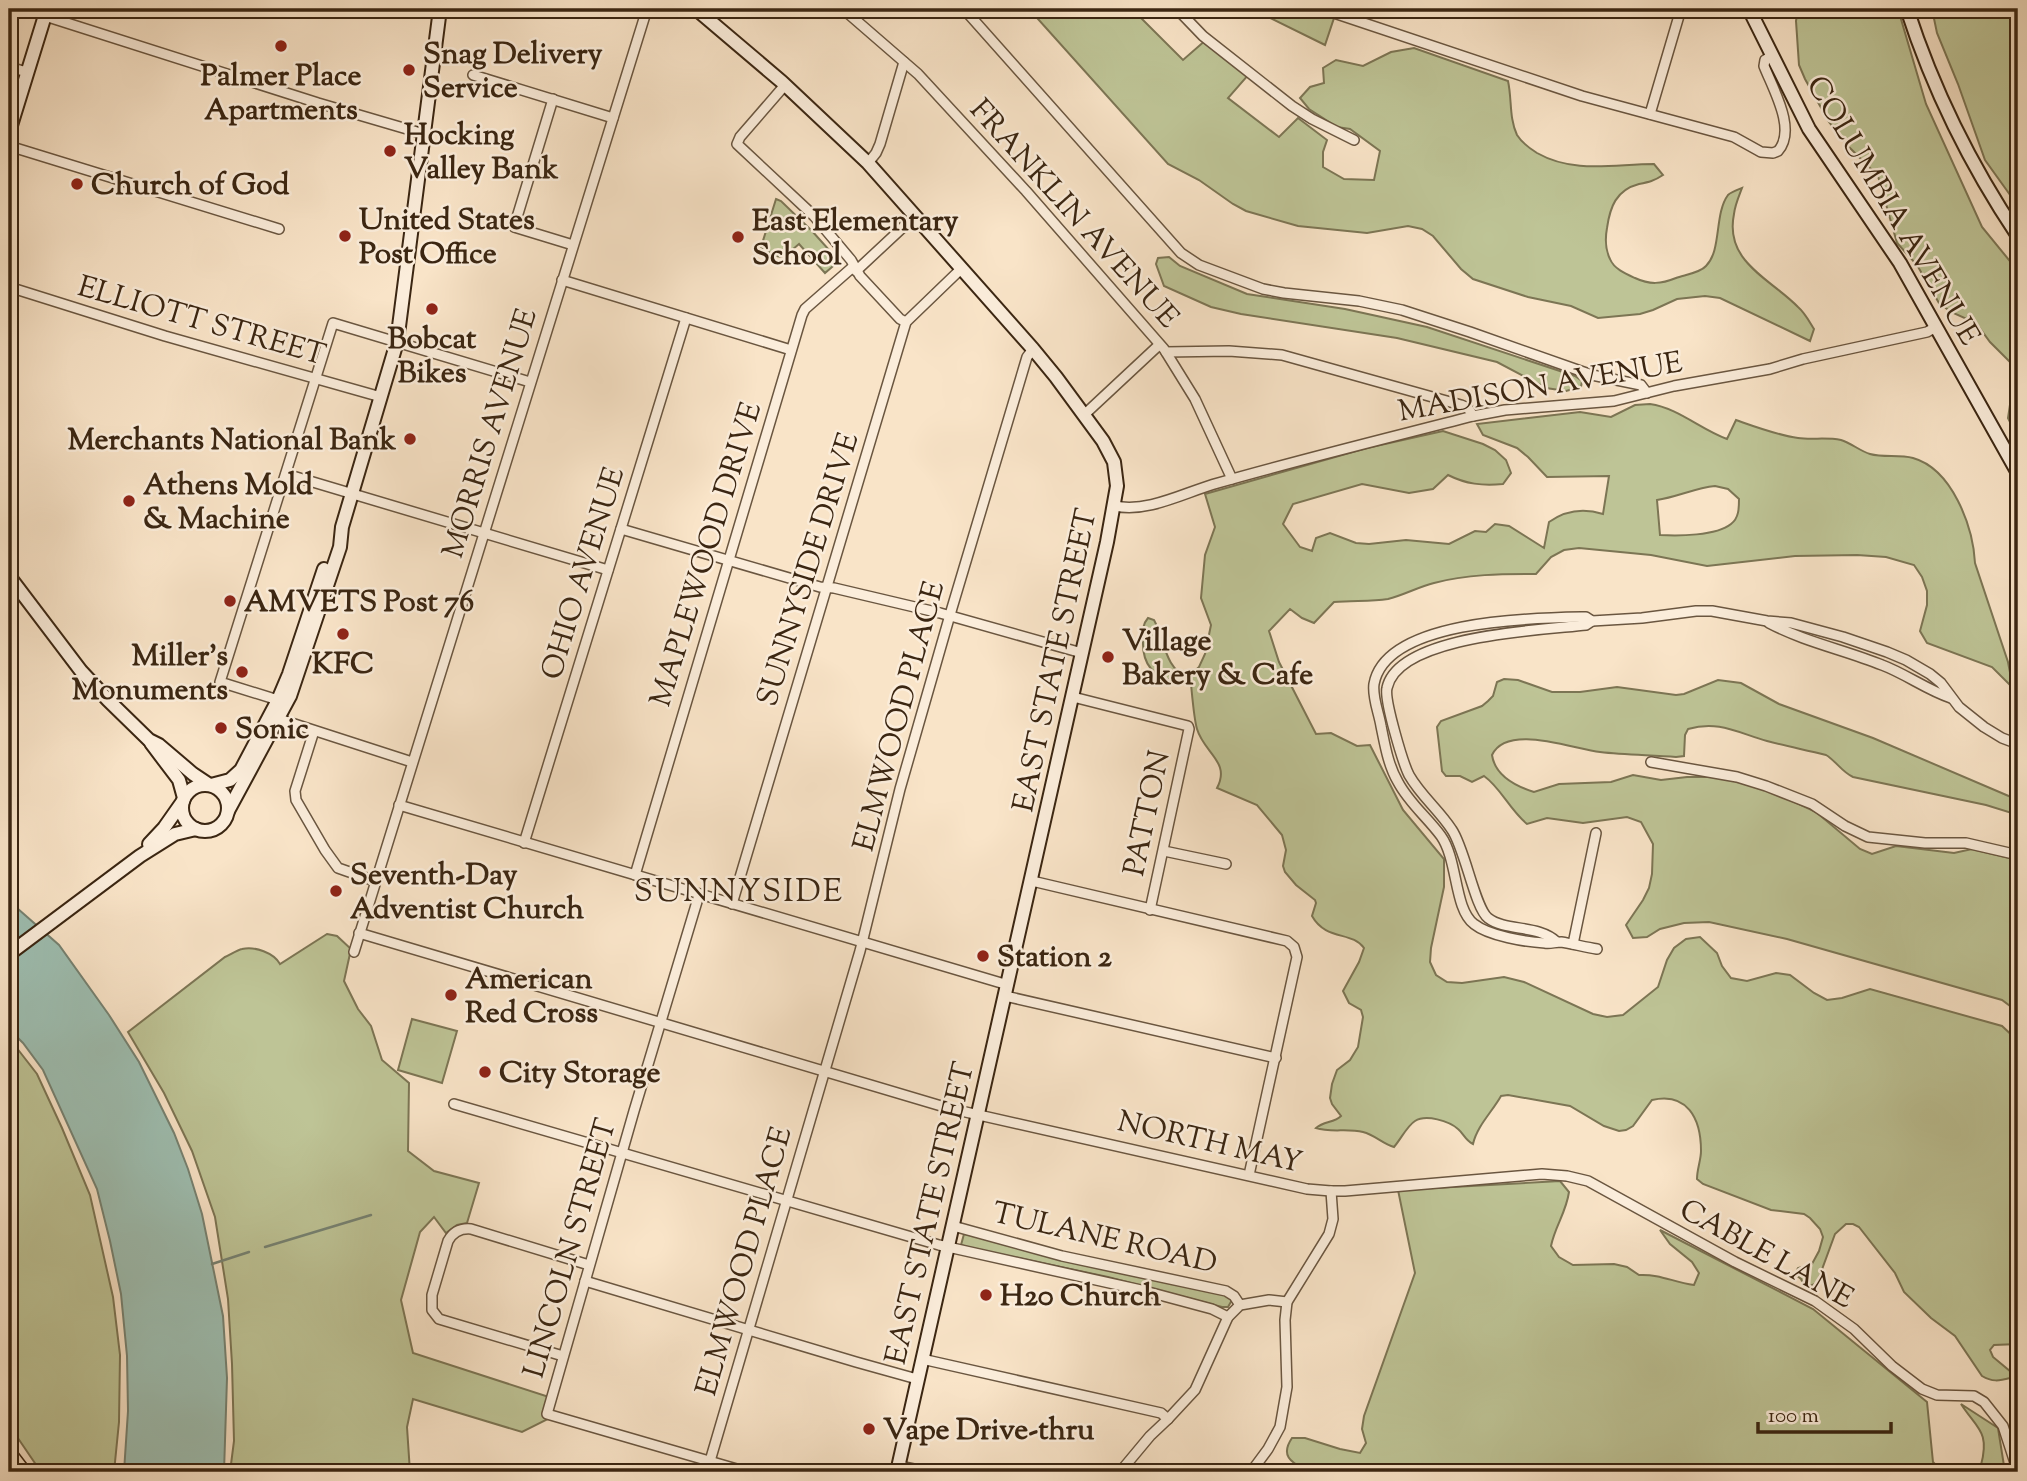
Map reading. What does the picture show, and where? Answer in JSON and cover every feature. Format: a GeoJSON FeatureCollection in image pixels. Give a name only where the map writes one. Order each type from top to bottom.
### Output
{"type":"FeatureCollection","features":[{"type":"Feature","properties":{"kind":"highway"},"geometry":{"type":"LineString","coordinates":[[9,1454],[22,1472]]}},
{"type":"Feature","properties":{"kind":"main road"},"geometry":{"type":"LineString","coordinates":[[141,856],[195,786],[230,780],[242,770],[289,674],[332,544],[342,527],[397,342],[440,9]]}},
{"type":"Feature","properties":{"kind":"main road","name":"EAST STATE STREET"},"geometry":{"type":"LineString","coordinates":[[696,9],[785,85],[868,163],[1033,349],[1085,414],[1114,462],[1117,486],[1115,506],[898,1469]]}},
{"type":"Feature","properties":{"kind":"main road","name":"COLUMBIA AVENUE"},"geometry":{"type":"LineString","coordinates":[[1749,9],[1809,129],[1900,263],[2018,473]]}},
{"type":"Feature","properties":{"kind":"main road"},"geometry":{"type":"LineString","coordinates":[[1907,9],[1924,57],[1954,125],[2018,236]]}},
{"type":"Feature","properties":{"kind":"main road"},"geometry":{"type":"LineString","coordinates":[[9,132],[46,13]]}},
{"type":"Feature","properties":{"kind":"main road"},"geometry":{"type":"LineString","coordinates":[[9,954],[175,834],[217,828],[225,820],[290,696],[340,547],[342,527]]}},
{"type":"Feature","properties":{"kind":"main road"},"geometry":{"type":"LineString","coordinates":[[9,576],[81,671],[108,700],[149,740],[223,793],[228,803],[228,811]]}},
{"type":"Feature","properties":{"kind":"main road"},"geometry":{"type":"LineString","coordinates":[[149,740],[179,780],[184,818],[196,829]]}},
{"type":"Feature","properties":{"kind":"street","name":"MORRIS AVENUE"},"geometry":{"type":"LineString","coordinates":[[354,952],[647,9]]}},
{"type":"Feature","properties":{"kind":"street","name":"FRANKLIN AVENUE"},"geometry":{"type":"LineString","coordinates":[[843,9],[904,62],[1029,195],[1163,348],[1195,399],[1232,479]]}},
{"type":"Feature","properties":{"kind":"street"},"geometry":{"type":"LineString","coordinates":[[964,9],[1181,253],[1192,262],[1263,289],[1402,310],[1592,375],[1641,385],[1647,393]]}},
{"type":"Feature","properties":{"kind":"street"},"geometry":{"type":"LineString","coordinates":[[1177,9],[1207,40],[1292,106],[1354,140]]}},
{"type":"Feature","properties":{"kind":"street"},"geometry":{"type":"LineString","coordinates":[[1322,9],[1546,84],[1734,137],[1761,152],[1773,153],[1778,151],[1786,138],[1786,131],[1779,103],[1764,66],[1765,60],[1772,56]]}},
{"type":"Feature","properties":{"kind":"street"},"geometry":{"type":"LineString","coordinates":[[1650,114],[1681,9]]}},
{"type":"Feature","properties":{"kind":"street"},"geometry":{"type":"LineString","coordinates":[[46,13],[318,103],[424,134]]}},
{"type":"Feature","properties":{"kind":"street"},"geometry":{"type":"LineString","coordinates":[[868,163],[880,144],[904,62]]}},
{"type":"Feature","properties":{"kind":"street"},"geometry":{"type":"LineString","coordinates":[[9,66],[27,72]]}},
{"type":"Feature","properties":{"kind":"street"},"geometry":{"type":"LineString","coordinates":[[473,75],[613,118]]}},
{"type":"Feature","properties":{"kind":"street"},"geometry":{"type":"LineString","coordinates":[[785,85],[737,144],[814,216],[851,260],[855,269],[906,322]]}},
{"type":"Feature","properties":{"kind":"street"},"geometry":{"type":"LineString","coordinates":[[553,99],[514,227],[573,245]]}},
{"type":"Feature","properties":{"kind":"street"},"geometry":{"type":"LineString","coordinates":[[9,146],[279,229]]}},
{"type":"Feature","properties":{"kind":"street","name":"MAPLEWOOD DRIVE"},"geometry":{"type":"LineString","coordinates":[[635,876],[805,309],[915,216]]}},
{"type":"Feature","properties":{"kind":"street","name":"SUNNYSIDE DRIVE"},"geometry":{"type":"LineString","coordinates":[[732,904],[906,322],[962,268]]}},
{"type":"Feature","properties":{"kind":"street"},"geometry":{"type":"LineString","coordinates":[[562,280],[791,350]]}},
{"type":"Feature","properties":{"kind":"street","name":"ELLIOTT STREET"},"geometry":{"type":"LineString","coordinates":[[9,287],[148,331],[381,397]]}},
{"type":"Feature","properties":{"kind":"street","name":"OHIO AVENUE"},"geometry":{"type":"LineString","coordinates":[[524,843],[686,318]]}},
{"type":"Feature","properties":{"kind":"street"},"geometry":{"type":"LineString","coordinates":[[278,700],[220,682],[333,323],[530,382]]}},
{"type":"Feature","properties":{"kind":"street","name":"MADISON AVENUE"},"geometry":{"type":"LineString","coordinates":[[1115,506],[1139,508],[1232,479],[1473,416],[1505,410],[1614,401],[1770,369],[1936,327]]}},
{"type":"Feature","properties":{"kind":"street"},"geometry":{"type":"LineString","coordinates":[[1085,414],[1163,348],[1282,355],[1461,405],[1468,408],[1473,416]]}},
{"type":"Feature","properties":{"kind":"street","name":"ELMWOOD PLACE"},"geometry":{"type":"LineString","coordinates":[[710,1461],[863,943],[900,789],[950,615],[1027,357],[1033,349]]}},
{"type":"Feature","properties":{"kind":"street"},"geometry":{"type":"LineString","coordinates":[[286,474],[608,570]]}},
{"type":"Feature","properties":{"kind":"street"},"geometry":{"type":"LineString","coordinates":[[621,529],[827,588],[950,615],[1082,653]]}},
{"type":"Feature","properties":{"kind":"street"},"geometry":{"type":"LineString","coordinates":[[1557,942],[1549,934],[1496,922],[1486,917],[1480,907],[1461,846],[1408,773],[1386,690],[1391,678],[1401,666],[1422,654],[1456,642],[1586,625],[1592,621],[1696,611],[1726,613],[1791,623],[1888,652],[1930,674],[1941,683],[1951,698],[1984,727],[2018,744]]}},
{"type":"Feature","properties":{"kind":"street"},"geometry":{"type":"LineString","coordinates":[[1592,621],[1586,617],[1541,618],[1445,630],[1400,649],[1380,670],[1374,685],[1392,770],[1413,806],[1446,846],[1466,917],[1475,926],[1489,932],[1548,944],[1557,942],[1597,949]]}},
{"type":"Feature","properties":{"kind":"street"},"geometry":{"type":"LineString","coordinates":[[1767,621],[1786,632],[1880,664],[1935,693],[1951,698]]}},
{"type":"Feature","properties":{"kind":"street","name":"PATTON"},"geometry":{"type":"LineString","coordinates":[[1073,697],[1188,726],[1150,910]]}},
{"type":"Feature","properties":{"kind":"street"},"geometry":{"type":"LineString","coordinates":[[279,719],[412,762]]}},
{"type":"Feature","properties":{"kind":"street"},"geometry":{"type":"LineString","coordinates":[[314,731],[295,791],[296,800],[338,868],[375,881]]}},
{"type":"Feature","properties":{"kind":"street"},"geometry":{"type":"LineString","coordinates":[[1651,762],[1737,777],[1766,786],[1812,804],[1845,826],[1868,837],[1925,843],[1966,842],[2018,855]]}},
{"type":"Feature","properties":{"kind":"street"},"geometry":{"type":"LineString","coordinates":[[398,805],[863,943],[1007,991],[1276,1058]]}},
{"type":"Feature","properties":{"kind":"street"},"geometry":{"type":"LineString","coordinates":[[1573,944],[1595,833]]}},
{"type":"Feature","properties":{"kind":"street"},"geometry":{"type":"LineString","coordinates":[[1164,851],[1226,864]]}},
{"type":"Feature","properties":{"kind":"street"},"geometry":{"type":"LineString","coordinates":[[1032,881],[1287,941],[1294,947],[1297,957],[1249,1175]]}},
{"type":"Feature","properties":{"kind":"street","name":"LINCOLN STREET"},"geometry":{"type":"LineString","coordinates":[[699,895],[547,1414],[710,1461]]}},
{"type":"Feature","properties":{"kind":"street","name":"NORTH MAY"},"geometry":{"type":"LineString","coordinates":[[359,933],[916,1099],[978,1114],[1307,1189],[1331,1191],[1433,1183]]}},
{"type":"Feature","properties":{"kind":"street","name":"TULANE ROAD"},"geometry":{"type":"LineString","coordinates":[[454,1104],[947,1247],[1141,1290],[1212,1309],[1228,1317]]}},
{"type":"Feature","properties":{"kind":"street","name":"CABLE LANE"},"geometry":{"type":"LineString","coordinates":[[1433,1183],[1485,1181],[1542,1174],[1588,1181],[1735,1262],[1815,1301],[1854,1329],[1900,1374],[1922,1389],[1937,1395],[1966,1394],[1984,1402],[2003,1426],[2018,1472]]}},
{"type":"Feature","properties":{"kind":"street"},"geometry":{"type":"LineString","coordinates":[[1251,1472],[1280,1427],[1287,1387],[1287,1302],[1329,1234],[1333,1219],[1331,1191]]}},
{"type":"Feature","properties":{"kind":"street","name":"TULANE ROAD"},"geometry":{"type":"LineString","coordinates":[[953,1226],[1062,1256],[1226,1291],[1234,1296],[1240,1305]]}},
{"type":"Feature","properties":{"kind":"street"},"geometry":{"type":"LineString","coordinates":[[563,1356],[439,1319],[432,1310],[432,1295],[448,1241],[462,1229],[471,1229],[589,1265]]}},
{"type":"Feature","properties":{"kind":"street"},"geometry":{"type":"LineString","coordinates":[[585,1280],[917,1379]]}},
{"type":"Feature","properties":{"kind":"street"},"geometry":{"type":"LineString","coordinates":[[1120,1472],[1150,1436],[1195,1390],[1228,1317],[1240,1305],[1269,1300],[1287,1302]]}},
{"type":"Feature","properties":{"kind":"street"},"geometry":{"type":"LineString","coordinates":[[922,1359],[1161,1413],[1168,1419]]}},
{"type":"Feature","properties":{"kind":"street"},"geometry":{"type":"LineString","coordinates":[[710,1461],[747,1472]]}},
{"type":"Feature","properties":{"kind":"street"},"geometry":{"type":"LineString","coordinates":[[898,1469],[928,1472]]}},
{"type":"Feature","properties":{"kind":"green space"},"geometry":{"type":"Polygon","coordinates":[[[1029,9],[1132,9],[1183,60],[1207,39],[1250,73],[1228,98],[1279,137],[1298,118],[1327,140],[1323,152],[1323,167],[1344,179],[1374,180],[1380,151],[1350,129],[1337,127],[1309,109],[1300,98],[1310,87],[1324,83],[1323,68],[1336,60],[1363,66],[1391,52],[1414,48],[1508,81],[1517,135],[1537,153],[1551,160],[1580,166],[1654,164],[1663,175],[1625,190],[1610,213],[1606,232],[1608,255],[1617,268],[1632,276],[1646,282],[1660,282],[1692,274],[1706,266],[1714,251],[1724,203],[1729,194],[1742,188],[1734,214],[1736,245],[1752,268],[1805,314],[1814,329],[1810,341],[1720,298],[1705,296],[1677,299],[1640,314],[1598,318],[1571,306],[1528,297],[1473,279],[1433,236],[1422,229],[1408,226],[1367,233],[1298,226],[1246,211],[1199,180],[1168,164],[1029,9]]]}},
{"type":"Feature","properties":{"kind":"green space"},"geometry":{"type":"Polygon","coordinates":[[[1252,9],[1337,9],[1325,45],[1252,9]]]}},
{"type":"Feature","properties":{"kind":"green space"},"geometry":{"type":"Polygon","coordinates":[[[1798,9],[1898,9],[1926,104],[1982,227],[2018,271],[2018,438],[2008,418],[2014,378],[2012,364],[1976,323],[1951,312],[1939,303],[1917,265],[1897,243],[1878,176],[1829,122],[1799,65],[1796,21],[1798,9]]]}},
{"type":"Feature","properties":{"kind":"green space"},"geometry":{"type":"Polygon","coordinates":[[[1932,9],[2018,9],[2018,206],[1985,160],[1937,33],[1932,9]]]}},
{"type":"Feature","properties":{"kind":"green space"},"geometry":{"type":"Polygon","coordinates":[[[776,199],[812,231],[839,261],[825,273],[799,244],[781,257],[761,247],[776,199]]]}},
{"type":"Feature","properties":{"kind":"green space"},"geometry":{"type":"Polygon","coordinates":[[[1169,257],[1180,266],[1247,294],[1345,309],[1427,327],[1575,376],[1582,381],[1581,387],[1566,391],[1546,388],[1497,362],[1397,338],[1211,307],[1164,286],[1156,264],[1158,258],[1169,257]]]}},
{"type":"Feature","properties":{"kind":"green space"},"geometry":{"type":"Polygon","coordinates":[[[1635,405],[1660,406],[1727,439],[1736,420],[1790,437],[1841,440],[1870,454],[1908,457],[1927,464],[1949,486],[1965,516],[1975,563],[2008,662],[2013,688],[1992,667],[1927,643],[1920,631],[1927,605],[1927,591],[1914,565],[1886,557],[1857,555],[1795,556],[1707,566],[1651,555],[1579,548],[1564,550],[1551,557],[1536,574],[1459,578],[1388,599],[1334,602],[1314,623],[1290,609],[1269,631],[1279,662],[1316,734],[1331,733],[1357,746],[1370,745],[1403,810],[1444,859],[1444,887],[1430,962],[1436,975],[1447,982],[1462,983],[1504,977],[1524,982],[1593,1014],[1607,1017],[1623,1015],[1658,987],[1674,948],[1686,939],[1700,937],[1717,953],[1731,978],[1747,981],[1776,973],[1790,975],[1827,1000],[1870,989],[2002,1026],[2018,1041],[2018,1344],[1994,1345],[1990,1350],[1993,1357],[2011,1372],[2010,1378],[1996,1380],[1982,1376],[1955,1336],[1904,1292],[1895,1273],[1859,1227],[1853,1224],[1846,1224],[1835,1234],[1817,1283],[1804,1285],[1795,1274],[1798,1268],[1812,1264],[1823,1237],[1820,1229],[1804,1214],[1771,1210],[1703,1184],[1697,1179],[1701,1151],[1698,1128],[1690,1110],[1674,1100],[1652,1100],[1633,1126],[1619,1131],[1604,1126],[1570,1106],[1501,1096],[1481,1125],[1473,1144],[1454,1126],[1431,1118],[1412,1123],[1394,1147],[1363,1132],[1316,1128],[1341,1116],[1330,1098],[1332,1084],[1337,1070],[1350,1060],[1358,1047],[1363,1017],[1361,1010],[1349,1003],[1343,991],[1364,948],[1353,939],[1324,929],[1312,916],[1315,900],[1285,872],[1283,866],[1286,850],[1282,835],[1257,805],[1217,788],[1221,771],[1197,729],[1191,684],[1167,679],[1150,667],[1143,648],[1145,623],[1148,618],[1154,620],[1170,661],[1180,673],[1188,677],[1199,667],[1205,654],[1211,625],[1201,598],[1205,555],[1215,527],[1205,494],[1367,448],[1443,431],[1495,450],[1506,460],[1511,473],[1503,484],[1474,484],[1448,475],[1433,489],[1409,493],[1362,484],[1293,504],[1283,524],[1300,547],[1312,551],[1316,538],[1330,533],[1356,543],[1406,540],[1449,544],[1475,531],[1486,532],[1495,524],[1509,526],[1544,548],[1549,522],[1555,518],[1575,511],[1603,514],[1609,476],[1547,477],[1517,448],[1483,435],[1477,424],[1580,412],[1611,417],[1635,405]],[[1708,487],[1657,500],[1660,535],[1707,533],[1734,522],[1739,509],[1739,499],[1728,489],[1708,487]]]}},
{"type":"Feature","properties":{"kind":"green space"},"geometry":{"type":"Polygon","coordinates":[[[1504,679],[1518,680],[1552,692],[1580,692],[1617,687],[1676,695],[1718,680],[1741,683],[1779,704],[1873,738],[2018,800],[2018,815],[1986,805],[1853,777],[1826,755],[1709,726],[1688,729],[1684,756],[1600,752],[1526,739],[1500,746],[1492,755],[1497,769],[1507,779],[1534,792],[1559,784],[1611,782],[1633,775],[1661,780],[1716,777],[1760,786],[1816,812],[1860,849],[1872,854],[1896,846],[1954,853],[1972,849],[2018,860],[2018,1012],[2002,1000],[1787,939],[1709,922],[1684,923],[1660,929],[1647,937],[1633,938],[1626,925],[1643,900],[1652,874],[1653,844],[1641,822],[1627,817],[1583,823],[1547,818],[1527,824],[1484,776],[1472,782],[1460,776],[1446,776],[1442,771],[1437,727],[1441,721],[1482,706],[1493,696],[1497,682],[1504,679]]]}},
{"type":"Feature","properties":{"kind":"green space"},"geometry":{"type":"Polygon","coordinates":[[[327,934],[337,936],[351,949],[344,981],[358,1009],[371,1026],[382,1060],[409,1083],[408,1151],[434,1171],[479,1183],[467,1223],[457,1225],[446,1233],[434,1217],[420,1232],[401,1300],[413,1353],[549,1397],[550,1418],[522,1432],[413,1399],[407,1427],[410,1472],[230,1472],[234,1441],[232,1364],[228,1299],[215,1217],[192,1151],[164,1093],[128,1032],[236,951],[247,948],[258,950],[269,954],[280,964],[327,934]]]}},
{"type":"Feature","properties":{"kind":"green space"},"geometry":{"type":"Polygon","coordinates":[[[412,1019],[457,1031],[442,1083],[398,1070],[412,1019]]]}},
{"type":"Feature","properties":{"kind":"green space"},"geometry":{"type":"Polygon","coordinates":[[[9,1038],[37,1074],[90,1195],[113,1297],[120,1355],[119,1422],[114,1472],[41,1472],[9,1425],[9,1038]]]}},
{"type":"Feature","properties":{"kind":"green space"},"geometry":{"type":"Polygon","coordinates":[[[1560,1181],[1569,1192],[1551,1246],[1559,1257],[1573,1265],[1614,1264],[1627,1267],[1639,1275],[1694,1285],[1699,1273],[1692,1262],[1670,1244],[1660,1230],[1813,1309],[1927,1402],[1933,1462],[1942,1472],[1308,1472],[1293,1462],[1287,1455],[1292,1438],[1305,1438],[1360,1453],[1366,1443],[1362,1429],[1364,1416],[1415,1273],[1398,1190],[1560,1181]]]}},
{"type":"Feature","properties":{"kind":"green space"},"geometry":{"type":"Polygon","coordinates":[[[964,1234],[979,1235],[1229,1295],[1232,1300],[1228,1307],[1222,1307],[1108,1277],[971,1248],[961,1245],[964,1234]]]}},
{"type":"Feature","properties":{"kind":"green space"},"geometry":{"type":"Polygon","coordinates":[[[1961,1404],[1998,1428],[2005,1472],[1969,1472],[1981,1465],[1984,1445],[1980,1431],[1961,1404]]]}},
{"type":"Feature","properties":{"kind":"shaded area"},"geometry":{"type":"Polygon","coordinates":[[[9,901],[59,945],[109,1015],[139,1062],[174,1133],[188,1169],[202,1214],[223,1316],[227,1378],[224,1472],[124,1472],[128,1411],[127,1356],[121,1294],[97,1189],[43,1070],[9,1029],[9,901]]]}},
{"type":"Feature","properties":{"kind":"waterway"},"geometry":{"type":"LineString","coordinates":[[265,1247],[371,1215]]}},
{"type":"Feature","properties":{"kind":"waterway"},"geometry":{"type":"LineString","coordinates":[[212,1264],[249,1252]]}},
{"type":"Feature","properties":{"kind":"place","name":"Palmer Place Apartments"},"geometry":{"type":"Point","coordinates":[281,46]}},
{"type":"Feature","properties":{"kind":"place","name":"Snag Delivery Service"},"geometry":{"type":"Point","coordinates":[409,70]}},
{"type":"Feature","properties":{"kind":"place","name":"Hocking Valley Bank"},"geometry":{"type":"Point","coordinates":[390,151]}},
{"type":"Feature","properties":{"kind":"place","name":"Church of God"},"geometry":{"type":"Point","coordinates":[77,184]}},
{"type":"Feature","properties":{"kind":"place","name":"United States Post Office"},"geometry":{"type":"Point","coordinates":[345,236]}},
{"type":"Feature","properties":{"kind":"place","name":"East Elementary School"},"geometry":{"type":"Point","coordinates":[738,237]}},
{"type":"Feature","properties":{"kind":"place","name":"Bobcat Bikes"},"geometry":{"type":"Point","coordinates":[432,309]}},
{"type":"Feature","properties":{"kind":"place","name":"Merchants National Bank"},"geometry":{"type":"Point","coordinates":[410,439]}},
{"type":"Feature","properties":{"kind":"place","name":"Athens Mold & Machine"},"geometry":{"type":"Point","coordinates":[129,501]}},
{"type":"Feature","properties":{"kind":"place","name":"AMVETS Post 76"},"geometry":{"type":"Point","coordinates":[230,601]}},
{"type":"Feature","properties":{"kind":"place","name":"KFC"},"geometry":{"type":"Point","coordinates":[343,634]}},
{"type":"Feature","properties":{"kind":"place","name":"Village Bakery & Cafe"},"geometry":{"type":"Point","coordinates":[1108,657]}},
{"type":"Feature","properties":{"kind":"place","name":"Miller's Monuments"},"geometry":{"type":"Point","coordinates":[242,672]}},
{"type":"Feature","properties":{"kind":"place","name":"Sonic"},"geometry":{"type":"Point","coordinates":[221,728]}},
{"type":"Feature","properties":{"kind":"place","name":"Seventh-Day Adventist Church"},"geometry":{"type":"Point","coordinates":[336,891]}},
{"type":"Feature","properties":{"kind":"place","name":"Station 2"},"geometry":{"type":"Point","coordinates":[983,956]}},
{"type":"Feature","properties":{"kind":"place","name":"American Red Cross"},"geometry":{"type":"Point","coordinates":[451,995]}},
{"type":"Feature","properties":{"kind":"place","name":"City Storage"},"geometry":{"type":"Point","coordinates":[485,1072]}},
{"type":"Feature","properties":{"kind":"place","name":"H20 Church"},"geometry":{"type":"Point","coordinates":[986,1295]}},
{"type":"Feature","properties":{"kind":"place","name":"Vape Drive-thru"},"geometry":{"type":"Point","coordinates":[869,1429]}},
{"type":"Feature","properties":{"kind":"district","name":"SUNNYSIDE"},"geometry":{"type":"Point","coordinates":[739,890]}}]}
